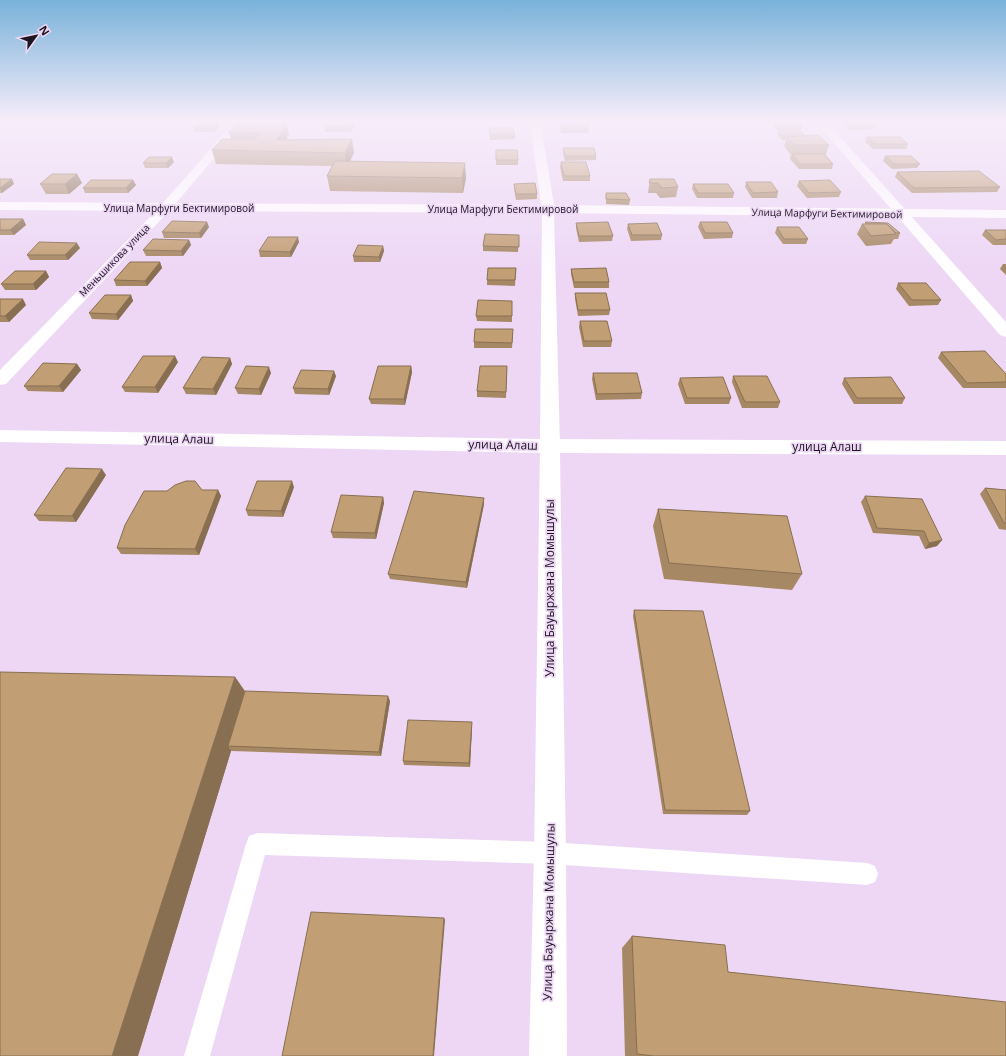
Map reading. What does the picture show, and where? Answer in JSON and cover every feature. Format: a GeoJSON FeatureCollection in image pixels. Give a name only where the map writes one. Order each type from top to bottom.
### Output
{"type":"FeatureCollection","features":[{"type":"Feature","properties":{"kind":"street","name":"Меньшикова улица"},"geometry":{"type":"LineString","coordinates":[[0,380],[165,208],[199,169]]}},
{"type":"Feature","properties":{"kind":"street","name":"Улица Бауыржана Момышулы"},"geometry":{"type":"LineString","coordinates":[[542,169],[548,209],[550,446],[550,853],[548,1056]]}},
{"type":"Feature","properties":{"kind":"street"},"geometry":{"type":"LineString","coordinates":[[862,169],[1006,332]]}},
{"type":"Feature","properties":{"kind":"street","name":"Улица Марфуги Бектимировой"},"geometry":{"type":"LineString","coordinates":[[0,206],[548,209],[1006,214]]}},
{"type":"Feature","properties":{"kind":"street","name":"улица Алаш"},"geometry":{"type":"LineString","coordinates":[[0,436],[550,446],[1006,448]]}},
{"type":"Feature","properties":{"kind":"lane"},"geometry":{"type":"LineString","coordinates":[[197,1056],[257,844],[550,853],[867,874]]}},
{"type":"Feature","properties":{"kind":"building"},"geometry":{"type":"Polygon","coordinates":[[[331,169],[464,169],[462,178],[327,176],[331,169]]]}},
{"type":"Feature","properties":{"kind":"building"},"geometry":{"type":"Polygon","coordinates":[[[563,169],[588,169],[590,176],[564,176],[563,169]]]}},
{"type":"Feature","properties":{"kind":"building"},"geometry":{"type":"Polygon","coordinates":[[[979,171],[1000,187],[914,188],[897,172],[979,171]]]}},
{"type":"Feature","properties":{"kind":"building"},"geometry":{"type":"Polygon","coordinates":[[[52,174],[77,174],[65,184],[40,184],[52,174]]]}},
{"type":"Feature","properties":{"kind":"building"},"geometry":{"type":"Polygon","coordinates":[[[0,179],[12,179],[0,188],[0,179]]]}},
{"type":"Feature","properties":{"kind":"building"},"geometry":{"type":"Polygon","coordinates":[[[650,179],[674,179],[678,187],[662,188],[658,183],[649,183],[650,179]]]}},
{"type":"Feature","properties":{"kind":"building"},"geometry":{"type":"Polygon","coordinates":[[[91,180],[133,180],[126,188],[83,188],[91,180]]]}},
{"type":"Feature","properties":{"kind":"building"},"geometry":{"type":"Polygon","coordinates":[[[830,180],[841,192],[809,193],[799,181],[830,180]]]}},
{"type":"Feature","properties":{"kind":"building"},"geometry":{"type":"Polygon","coordinates":[[[746,182],[771,182],[778,192],[753,193],[746,182]]]}},
{"type":"Feature","properties":{"kind":"building"},"geometry":{"type":"Polygon","coordinates":[[[535,183],[537,194],[516,194],[514,184],[535,183]]]}},
{"type":"Feature","properties":{"kind":"building"},"geometry":{"type":"Polygon","coordinates":[[[693,184],[728,184],[734,193],[698,193],[693,184]]]}},
{"type":"Feature","properties":{"kind":"building"},"geometry":{"type":"Polygon","coordinates":[[[606,193],[626,193],[630,200],[606,199],[606,193]]]}},
{"type":"Feature","properties":{"kind":"building"},"geometry":{"type":"Polygon","coordinates":[[[0,219],[23,219],[10,230],[0,230],[0,219]]]}},
{"type":"Feature","properties":{"kind":"building"},"geometry":{"type":"Polygon","coordinates":[[[172,221],[207,222],[199,233],[162,232],[172,221]]]}},
{"type":"Feature","properties":{"kind":"building"},"geometry":{"type":"Polygon","coordinates":[[[608,222],[613,236],[579,236],[576,223],[608,222]]]}},
{"type":"Feature","properties":{"kind":"building"},"geometry":{"type":"Polygon","coordinates":[[[700,222],[727,222],[733,233],[705,233],[700,222]]]}},
{"type":"Feature","properties":{"kind":"building"},"geometry":{"type":"Polygon","coordinates":[[[865,222],[888,223],[900,233],[896,233],[887,224],[867,224],[865,222]]]}},
{"type":"Feature","properties":{"kind":"building"},"geometry":{"type":"Polygon","coordinates":[[[657,223],[662,235],[632,235],[628,224],[657,223]]]}},
{"type":"Feature","properties":{"kind":"building"},"geometry":{"type":"Polygon","coordinates":[[[862,224],[887,224],[896,234],[871,236],[862,224]]]}},
{"type":"Feature","properties":{"kind":"building"},"geometry":{"type":"Polygon","coordinates":[[[777,227],[799,227],[808,239],[784,239],[777,227]]]}},
{"type":"Feature","properties":{"kind":"building"},"geometry":{"type":"Polygon","coordinates":[[[985,230],[1006,230],[1006,239],[996,240],[985,230]]]}},
{"type":"Feature","properties":{"kind":"building"},"geometry":{"type":"Polygon","coordinates":[[[485,234],[519,235],[519,247],[483,246],[485,234]]]}},
{"type":"Feature","properties":{"kind":"building"},"geometry":{"type":"Polygon","coordinates":[[[268,237],[298,237],[290,252],[259,251],[268,237]]]}},
{"type":"Feature","properties":{"kind":"building"},"geometry":{"type":"Polygon","coordinates":[[[153,239],[189,240],[181,251],[143,250],[153,239]]]}},
{"type":"Feature","properties":{"kind":"building"},"geometry":{"type":"Polygon","coordinates":[[[39,242],[77,243],[65,255],[27,255],[39,242]]]}},
{"type":"Feature","properties":{"kind":"building"},"geometry":{"type":"Polygon","coordinates":[[[358,245],[383,246],[379,257],[353,256],[358,245]]]}},
{"type":"Feature","properties":{"kind":"building"},"geometry":{"type":"Polygon","coordinates":[[[130,262],[160,262],[145,281],[114,280],[130,262]]]}},
{"type":"Feature","properties":{"kind":"building"},"geometry":{"type":"Polygon","coordinates":[[[488,268],[516,268],[515,280],[487,280],[488,268]]]}},
{"type":"Feature","properties":{"kind":"building"},"geometry":{"type":"Polygon","coordinates":[[[606,268],[609,282],[574,282],[571,269],[606,268]]]}},
{"type":"Feature","properties":{"kind":"building"},"geometry":{"type":"Polygon","coordinates":[[[15,271],[46,271],[33,284],[1,284],[15,271]]]}},
{"type":"Feature","properties":{"kind":"building"},"geometry":{"type":"Polygon","coordinates":[[[898,283],[926,283],[941,300],[912,300],[898,283]]]}},
{"type":"Feature","properties":{"kind":"building"},"geometry":{"type":"Polygon","coordinates":[[[575,293],[606,293],[610,310],[578,310],[575,293]]]}},
{"type":"Feature","properties":{"kind":"building"},"geometry":{"type":"Polygon","coordinates":[[[105,295],[131,295],[116,314],[89,313],[105,295]]]}},
{"type":"Feature","properties":{"kind":"building"},"geometry":{"type":"Polygon","coordinates":[[[0,299],[23,299],[5,316],[0,316],[0,299]]]}},
{"type":"Feature","properties":{"kind":"building"},"geometry":{"type":"Polygon","coordinates":[[[478,300],[512,301],[512,316],[476,316],[478,300]]]}},
{"type":"Feature","properties":{"kind":"building"},"geometry":{"type":"Polygon","coordinates":[[[580,321],[607,321],[612,341],[584,341],[580,321]]]}},
{"type":"Feature","properties":{"kind":"building"},"geometry":{"type":"Polygon","coordinates":[[[475,329],[513,329],[512,343],[474,342],[475,329]]]}},
{"type":"Feature","properties":{"kind":"building"},"geometry":{"type":"Polygon","coordinates":[[[985,351],[1006,374],[1006,382],[967,383],[941,352],[985,351]]]}},
{"type":"Feature","properties":{"kind":"building"},"geometry":{"type":"Polygon","coordinates":[[[143,356],[175,356],[155,387],[122,387],[143,356]]]}},
{"type":"Feature","properties":{"kind":"building"},"geometry":{"type":"Polygon","coordinates":[[[202,357],[230,358],[213,389],[183,388],[202,357]]]}},
{"type":"Feature","properties":{"kind":"building"},"geometry":{"type":"Polygon","coordinates":[[[43,363],[77,364],[59,386],[24,386],[43,363]]]}},
{"type":"Feature","properties":{"kind":"building"},"geometry":{"type":"Polygon","coordinates":[[[246,366],[269,367],[259,389],[235,388],[246,366]]]}},
{"type":"Feature","properties":{"kind":"building"},"geometry":{"type":"Polygon","coordinates":[[[378,366],[411,366],[404,399],[369,399],[378,366]]]}},
{"type":"Feature","properties":{"kind":"building"},"geometry":{"type":"Polygon","coordinates":[[[480,366],[507,366],[506,392],[477,391],[480,366]]]}},
{"type":"Feature","properties":{"kind":"building"},"geometry":{"type":"Polygon","coordinates":[[[301,370],[334,371],[328,389],[293,388],[301,370]]]}},
{"type":"Feature","properties":{"kind":"building"},"geometry":{"type":"Polygon","coordinates":[[[593,373],[637,373],[642,393],[597,394],[593,373]]]}},
{"type":"Feature","properties":{"kind":"building"},"geometry":{"type":"Polygon","coordinates":[[[733,376],[767,376],[780,402],[745,402],[733,376]]]}},
{"type":"Feature","properties":{"kind":"building"},"geometry":{"type":"Polygon","coordinates":[[[723,377],[731,398],[687,398],[680,378],[723,377]]]}},
{"type":"Feature","properties":{"kind":"building"},"geometry":{"type":"Polygon","coordinates":[[[891,377],[905,398],[857,398],[844,378],[891,377]]]}},
{"type":"Feature","properties":{"kind":"building"},"geometry":{"type":"Polygon","coordinates":[[[66,468],[102,469],[72,516],[34,515],[66,468]]]}},
{"type":"Feature","properties":{"kind":"building"},"geometry":{"type":"Polygon","coordinates":[[[186,481],[195,481],[202,490],[218,490],[195,549],[117,548],[125,525],[144,491],[167,491],[175,485],[186,481]]]}},
{"type":"Feature","properties":{"kind":"building"},"geometry":{"type":"Polygon","coordinates":[[[257,481],[292,481],[281,511],[246,510],[257,481]]]}},
{"type":"Feature","properties":{"kind":"building"},"geometry":{"type":"Polygon","coordinates":[[[985,488],[1006,490],[1006,523],[1004,523],[985,488]]]}},
{"type":"Feature","properties":{"kind":"building"},"geometry":{"type":"Polygon","coordinates":[[[414,491],[484,498],[466,582],[388,574],[414,491]]]}},
{"type":"Feature","properties":{"kind":"building"},"geometry":{"type":"Polygon","coordinates":[[[341,495],[383,497],[375,533],[331,532],[341,495]]]}},
{"type":"Feature","properties":{"kind":"building"},"geometry":{"type":"Polygon","coordinates":[[[865,496],[922,499],[942,540],[929,543],[924,531],[877,528],[865,496]]]}},
{"type":"Feature","properties":{"kind":"building"},"geometry":{"type":"Polygon","coordinates":[[[658,509],[787,516],[802,574],[669,563],[658,509]]]}},
{"type":"Feature","properties":{"kind":"building"},"geometry":{"type":"Polygon","coordinates":[[[634,610],[703,611],[750,811],[665,810],[634,610]]]}},
{"type":"Feature","properties":{"kind":"building"},"geometry":{"type":"Polygon","coordinates":[[[0,672],[235,677],[112,1056],[0,1056],[0,672]]]}},
{"type":"Feature","properties":{"kind":"building"},"geometry":{"type":"Polygon","coordinates":[[[245,691],[388,696],[379,752],[228,746],[245,691]]]}},
{"type":"Feature","properties":{"kind":"building"},"geometry":{"type":"Polygon","coordinates":[[[408,720],[472,722],[469,763],[403,761],[408,720]]]}},
{"type":"Feature","properties":{"kind":"building"},"geometry":{"type":"Polygon","coordinates":[[[311,912],[444,918],[433,1056],[282,1056],[311,912]]]}},
{"type":"Feature","properties":{"kind":"building"},"geometry":{"type":"Polygon","coordinates":[[[632,936],[725,945],[728,972],[1006,1002],[1006,1056],[654,1056],[637,1054],[632,936]]]}}]}
